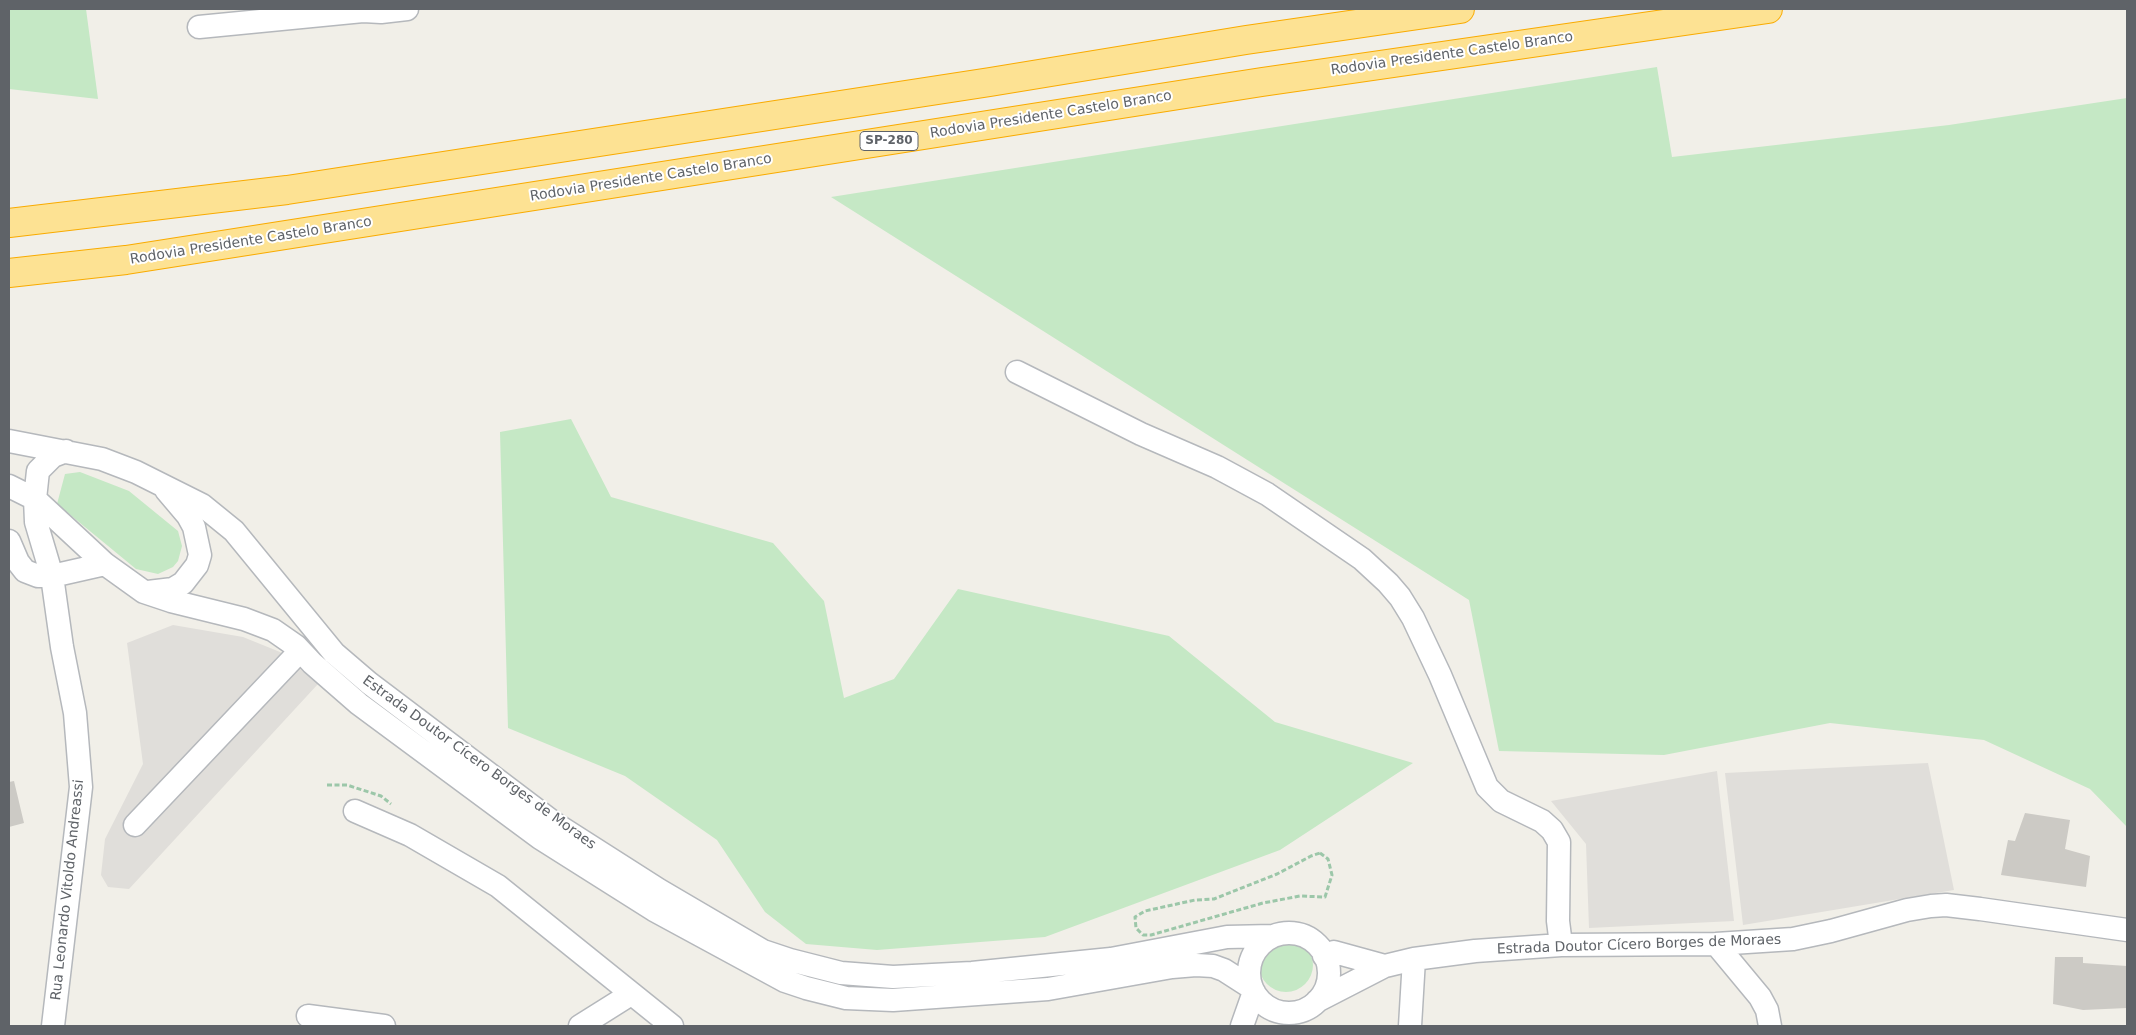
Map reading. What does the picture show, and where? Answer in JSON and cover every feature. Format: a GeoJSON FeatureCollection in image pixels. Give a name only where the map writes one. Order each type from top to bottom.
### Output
{"type":"FeatureCollection","features":[{"type":"Feature","properties":{"kind":"highway"},"geometry":{"type":"LineString","coordinates":[[9,223],[287,190],[990,82],[1246,40],[1460,9]]}},
{"type":"Feature","properties":{"kind":"highway","name":"Rodovia Presidente Castelo Branco"},"geometry":{"type":"LineString","coordinates":[[9,273],[126,260],[1272,80],[1768,9]]}},
{"type":"Feature","properties":{"kind":"street"},"geometry":{"type":"LineString","coordinates":[[199,27],[363,11],[407,9]]}},
{"type":"Feature","properties":{"kind":"street"},"geometry":{"type":"LineString","coordinates":[[1017,372],[1141,434],[1217,467],[1268,494],[1325,532],[1388,582],[1414,618],[1440,675],[1481,776],[1492,794],[1501,801],[1542,821],[1552,830],[1559,842],[1558,921],[1561,945]]}},
{"type":"Feature","properties":{"kind":"street","name":"Estrada Doutor Cícero Borges de Moraes"},"geometry":{"type":"LineString","coordinates":[[9,441],[102,459],[184,494],[202,505],[234,531],[334,653],[369,683],[554,823],[659,890],[763,950],[790,960],[841,974],[893,977],[972,973],[1111,959],[1227,937],[1272,936]]}},
{"type":"Feature","properties":{"kind":"street","name":"Rua Leonardo Vitoldo Andreassi"},"geometry":{"type":"LineString","coordinates":[[53,1026],[80,788],[75,713],[62,647],[52,576],[36,522],[36,499],[38,471],[53,456],[66,451]]}},
{"type":"Feature","properties":{"kind":"street"},"geometry":{"type":"LineString","coordinates":[[144,592],[173,589],[183,583],[197,565],[200,555],[194,527],[188,516],[162,485]]}},
{"type":"Feature","properties":{"kind":"street","name":"Estrada Doutor Cícero Borges de Moraes"},"geometry":{"type":"LineString","coordinates":[[9,486],[36,499],[105,564],[144,592],[171,601],[251,621],[274,630],[359,704],[540,838],[654,910],[785,981],[806,988],[861,1000],[901,1000],[1048,989],[1172,967],[1196,965],[1213,966],[1224,970],[1253,990]]}},
{"type":"Feature","properties":{"kind":"street"},"geometry":{"type":"LineString","coordinates":[[9,541],[18,562],[25,571],[38,576],[52,576],[105,564]]}},
{"type":"Feature","properties":{"kind":"street"},"geometry":{"type":"LineString","coordinates":[[135,825],[300,651]]}},
{"type":"Feature","properties":{"kind":"street"},"geometry":{"type":"LineString","coordinates":[[354,811],[410,835],[498,886],[672,1026]]}},
{"type":"Feature","properties":{"kind":"street","name":"Estrada Doutor Cícero Borges de Moraes"},"geometry":{"type":"LineString","coordinates":[[1317,1001],[1385,966],[1414,959],[1475,950],[1561,945],[1716,944],[1793,939],[1831,931],[1907,910],[1931,906],[1980,909],[2127,930]]}},
{"type":"Feature","properties":{"kind":"street"},"geometry":{"type":"LineString","coordinates":[[1267,1026],[1294,1012],[1306,1009],[1317,1001],[1324,991],[1328,980],[1328,967],[1318,945],[1308,938],[1284,933],[1272,936],[1254,952],[1249,976],[1253,990],[1261,1001],[1270,1008],[1282,1012],[1294,1012]]}},
{"type":"Feature","properties":{"kind":"street"},"geometry":{"type":"LineString","coordinates":[[1716,944],[1760,997],[1767,1010],[1770,1026]]}},
{"type":"Feature","properties":{"kind":"street","name":"Estrada Doutor Cícero Borges de Moraes"},"geometry":{"type":"LineString","coordinates":[[1324,956],[1334,952],[1385,966]]}},
{"type":"Feature","properties":{"kind":"street"},"geometry":{"type":"LineString","coordinates":[[1410,1026],[1414,959]]}},
{"type":"Feature","properties":{"kind":"street"},"geometry":{"type":"LineString","coordinates":[[1242,1026],[1253,990]]}},
{"type":"Feature","properties":{"kind":"street"},"geometry":{"type":"LineString","coordinates":[[580,1026],[631,994]]}},
{"type":"Feature","properties":{"kind":"street"},"geometry":{"type":"LineString","coordinates":[[308,1016],[384,1026]]}},
{"type":"Feature","properties":{"kind":"path"},"geometry":{"type":"LineString","coordinates":[[1320,854],[1328,859],[1332,875],[1325,897],[1300,896],[1263,902],[1151,935],[1143,935],[1136,928],[1135,917],[1145,911],[1195,900],[1214,899],[1277,874],[1311,856],[1320,854]]}},
{"type":"Feature","properties":{"kind":"shaded area"},"geometry":{"type":"Polygon","coordinates":[[[173,625],[243,637],[280,652],[318,684],[129,889],[108,887],[101,875],[105,839],[143,764],[127,643],[173,625]]]}},
{"type":"Feature","properties":{"kind":"shaded area"},"geometry":{"type":"Polygon","coordinates":[[[1928,763],[1954,890],[1743,925],[1725,773],[1928,763]]]}},
{"type":"Feature","properties":{"kind":"shaded area"},"geometry":{"type":"Polygon","coordinates":[[[1717,771],[1734,921],[1589,928],[1586,844],[1551,801],[1717,771]]]}},
{"type":"Feature","properties":{"kind":"green space"},"geometry":{"type":"Polygon","coordinates":[[[9,9],[86,9],[98,99],[9,89],[9,9]]]}},
{"type":"Feature","properties":{"kind":"green space"},"geometry":{"type":"Polygon","coordinates":[[[1657,67],[1672,157],[1949,125],[2127,98],[2127,827],[2090,789],[1984,740],[1830,723],[1664,755],[1499,751],[1469,600],[831,197],[1657,67]]]}},
{"type":"Feature","properties":{"kind":"green space"},"geometry":{"type":"Polygon","coordinates":[[[571,419],[611,497],[773,543],[824,601],[844,698],[894,679],[958,589],[1169,636],[1275,722],[1413,763],[1280,850],[1045,937],[877,950],[806,944],[765,912],[717,840],[625,776],[508,728],[500,432],[571,419]]]}},
{"type":"Feature","properties":{"kind":"green space"},"geometry":{"type":"Polygon","coordinates":[[[80,472],[129,491],[178,531],[182,546],[178,561],[173,567],[158,574],[136,569],[57,504],[65,474],[80,472]]]}},
{"type":"Feature","properties":{"kind":"green space"},"geometry":{"type":"Polygon","coordinates":[[[1286,938],[1296,940],[1305,946],[1311,955],[1313,965],[1311,975],[1305,984],[1296,990],[1286,992],[1276,990],[1267,984],[1261,975],[1259,965],[1261,955],[1267,946],[1276,940],[1286,938]]]}},
{"type":"Feature","properties":{"kind":"building"},"geometry":{"type":"Polygon","coordinates":[[[14,781],[24,823],[9,827],[9,782],[14,781]]]}},
{"type":"Feature","properties":{"kind":"building"},"geometry":{"type":"Polygon","coordinates":[[[2025,813],[2070,820],[2065,849],[2090,856],[2086,887],[2001,875],[2008,840],[2015,841],[2025,813]]]}},
{"type":"Feature","properties":{"kind":"building"},"geometry":{"type":"Polygon","coordinates":[[[2055,957],[2083,957],[2083,963],[2127,966],[2127,1008],[2083,1010],[2053,1004],[2055,957]]]}}]}
